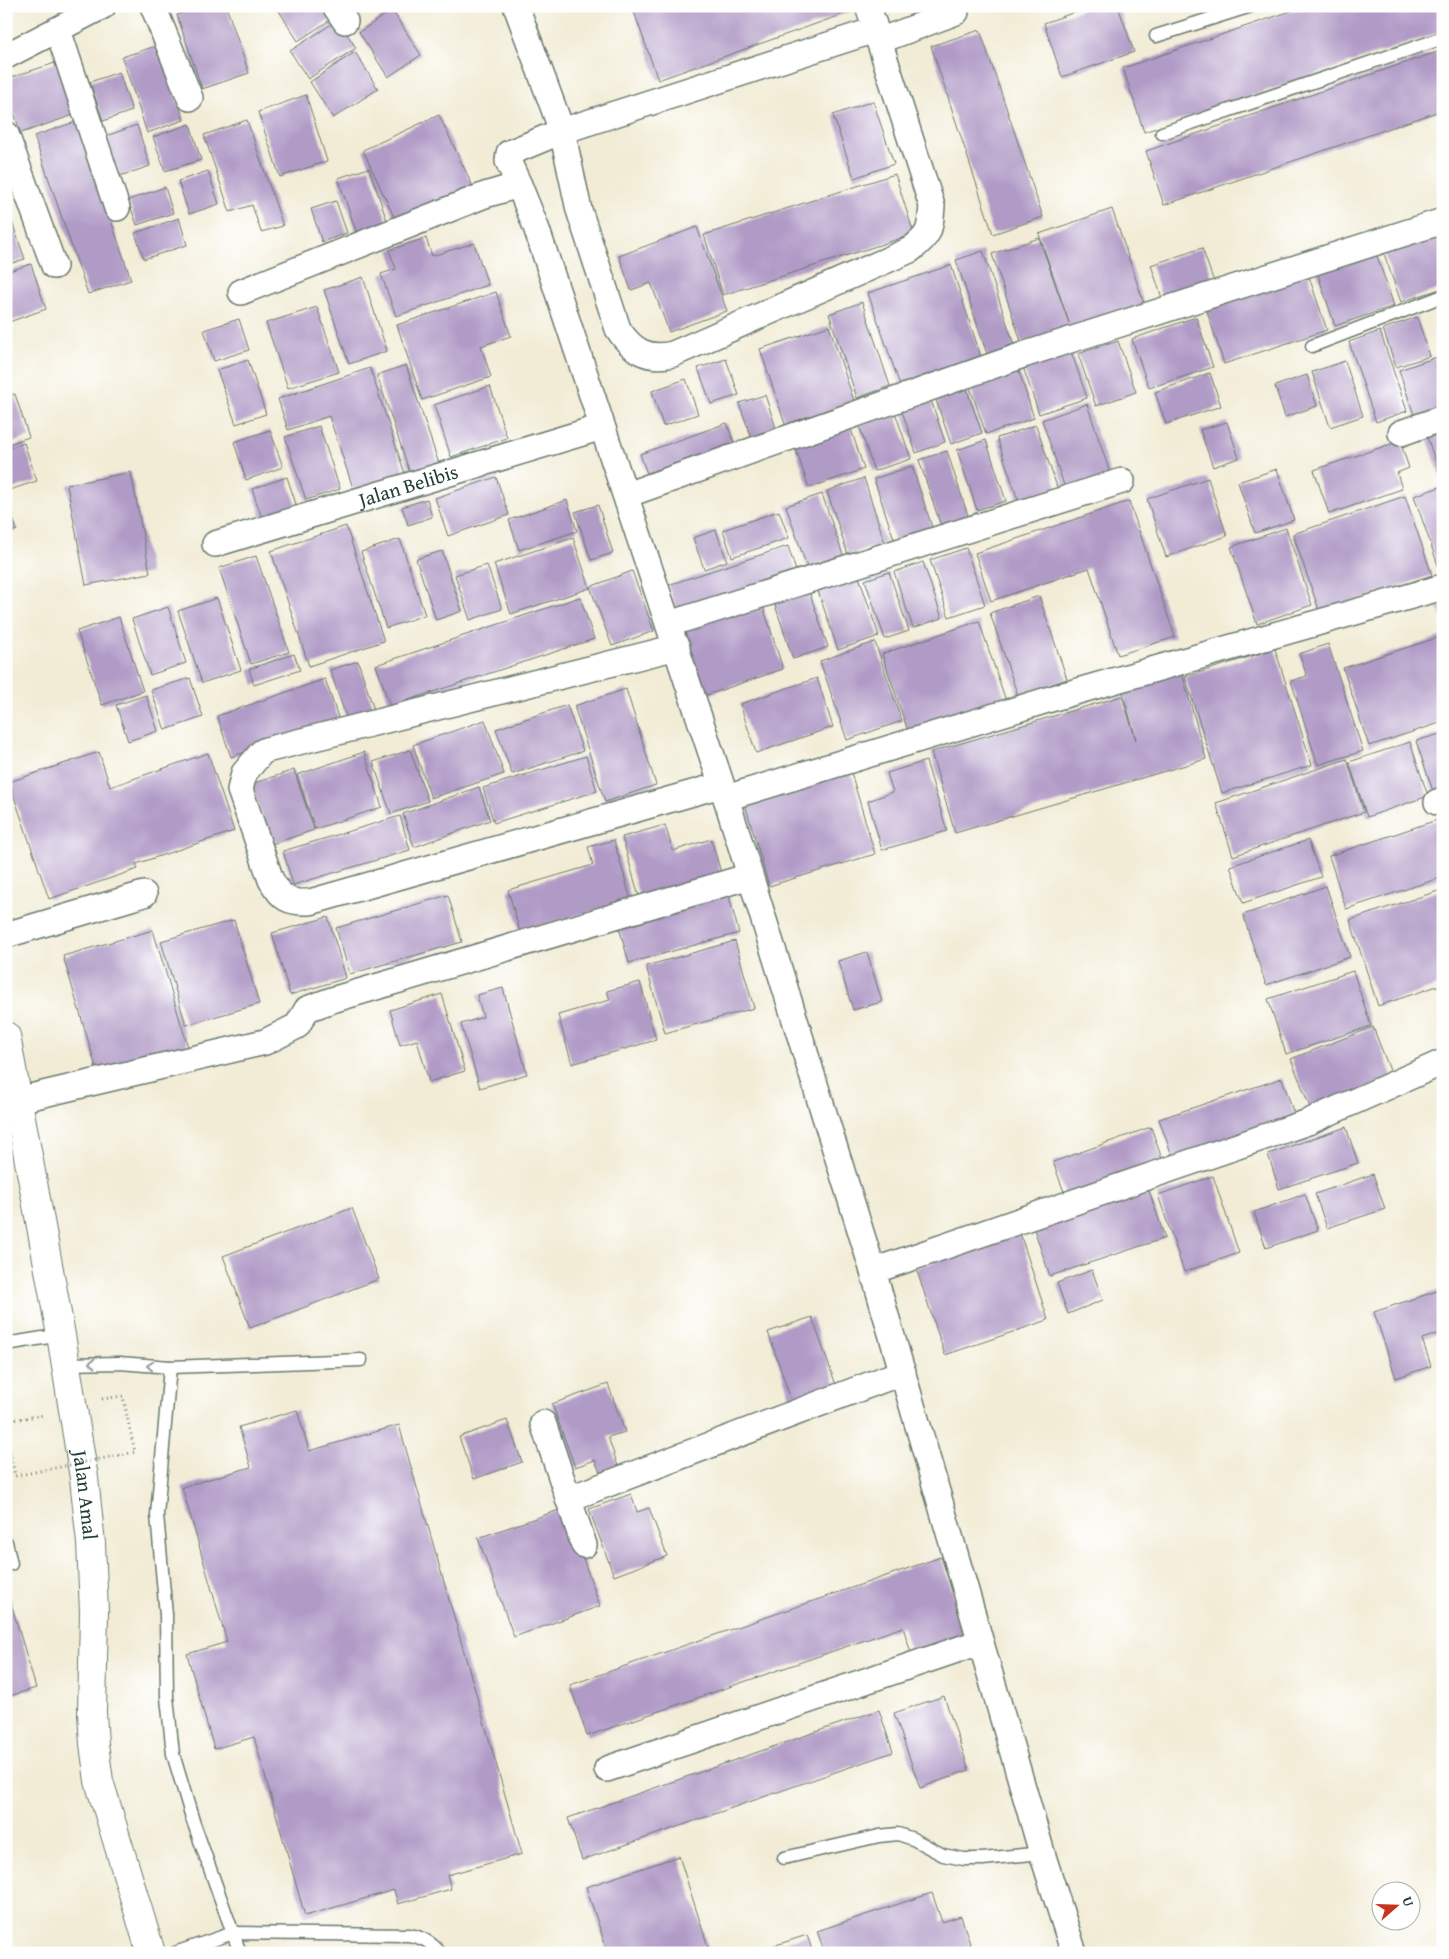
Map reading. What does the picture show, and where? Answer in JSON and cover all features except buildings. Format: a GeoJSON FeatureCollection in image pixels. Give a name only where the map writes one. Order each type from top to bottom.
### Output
{"type":"FeatureCollection","features":[{"type":"Feature","properties":{"kind":"street"},"geometry":{"type":"LineString","coordinates":[[6,56],[104,6]]}},
{"type":"Feature","properties":{"kind":"street"},"geometry":{"type":"LineString","coordinates":[[153,6],[190,98]]}},
{"type":"Feature","properties":{"kind":"street"},"geometry":{"type":"LineString","coordinates":[[516,6],[562,131],[579,210],[618,329],[625,339],[645,354],[661,357],[673,354],[910,250],[925,238],[930,226],[932,206],[874,26]]}},
{"type":"Feature","properties":{"kind":"street"},"geometry":{"type":"LineString","coordinates":[[956,12],[874,26],[562,131],[509,153],[508,161],[536,227],[724,792],[873,1271],[1042,1853],[1074,1953]]}},
{"type":"Feature","properties":{"kind":"street"},"geometry":{"type":"LineString","coordinates":[[58,30],[117,208]]}},
{"type":"Feature","properties":{"kind":"street"},"geometry":{"type":"LineString","coordinates":[[6,134],[54,266]]}},
{"type":"Feature","properties":{"kind":"street"},"geometry":{"type":"LineString","coordinates":[[241,292],[485,196],[519,185]]}},
{"type":"Feature","properties":{"kind":"street"},"geometry":{"type":"LineString","coordinates":[[626,495],[1023,355],[1443,221]]}},
{"type":"Feature","properties":{"kind":"street"},"geometry":{"type":"LineString","coordinates":[[1401,433],[1443,418]]}},
{"type":"Feature","properties":{"kind":"street","name":"Jalan Belibis"},"geometry":{"type":"LineString","coordinates":[[215,544],[602,427]]}},
{"type":"Feature","properties":{"kind":"street"},"geometry":{"type":"LineString","coordinates":[[668,624],[1122,481]]}},
{"type":"Feature","properties":{"kind":"street"},"geometry":{"type":"LineString","coordinates":[[677,647],[262,752],[244,774],[240,790],[278,892],[287,900],[299,902],[319,899],[724,792],[1443,587]]}},
{"type":"Feature","properties":{"kind":"street"},"geometry":{"type":"LineString","coordinates":[[12,1083],[265,1042],[296,1026],[307,1010],[332,1000],[750,876]]}},
{"type":"Feature","properties":{"kind":"street"},"geometry":{"type":"LineString","coordinates":[[6,935],[144,894]]}},
{"type":"Feature","properties":{"kind":"street","name":"Jalan Amal"},"geometry":{"type":"LineString","coordinates":[[6,1036],[12,1083],[61,1335],[84,1478],[91,1543],[94,1612],[92,1713],[98,1772],[151,1953]]}},
{"type":"Feature","properties":{"kind":"street"},"geometry":{"type":"LineString","coordinates":[[873,1271],[1308,1122],[1443,1062]]}},
{"type":"Feature","properties":{"kind":"street"},"geometry":{"type":"LineString","coordinates":[[568,1499],[903,1372]]}},
{"type":"Feature","properties":{"kind":"street"},"geometry":{"type":"LineString","coordinates":[[543,1423],[584,1545]]}},
{"type":"Feature","properties":{"kind":"street"},"geometry":{"type":"LineString","coordinates":[[607,1769],[980,1642]]}},
{"type":"Feature","properties":{"kind":"lane"},"geometry":{"type":"LineString","coordinates":[[1156,36],[1251,6]]}},
{"type":"Feature","properties":{"kind":"lane"},"geometry":{"type":"LineString","coordinates":[[1162,133],[1443,38]]}},
{"type":"Feature","properties":{"kind":"lane"},"geometry":{"type":"LineString","coordinates":[[1312,346],[1443,296]]}},
{"type":"Feature","properties":{"kind":"lane"},"geometry":{"type":"LineString","coordinates":[[6,1344],[61,1335]]}},
{"type":"Feature","properties":{"kind":"lane"},"geometry":{"type":"LineString","coordinates":[[65,1364],[120,1363],[170,1367],[361,1360]]}},
{"type":"Feature","properties":{"kind":"lane"},"geometry":{"type":"LineString","coordinates":[[170,1367],[157,1515],[166,1615],[167,1697],[173,1754],[193,1821],[240,1953]]}},
{"type":"Feature","properties":{"kind":"lane"},"geometry":{"type":"LineString","coordinates":[[6,1542],[11,1564]]}},
{"type":"Feature","properties":{"kind":"lane"},"geometry":{"type":"LineString","coordinates":[[784,1858],[879,1836],[898,1834],[913,1839],[943,1855],[964,1859],[982,1860],[1042,1853]]}},
{"type":"Feature","properties":{"kind":"lane"},"geometry":{"type":"LineString","coordinates":[[175,1953],[234,1933],[409,1935],[428,1941],[440,1953]]}},
{"type":"Feature","properties":{"kind":"path"},"geometry":{"type":"LineString","coordinates":[[6,1431],[15,1476],[135,1452],[123,1396]]}},
{"type":"Feature","properties":{"kind":"path"},"geometry":{"type":"LineString","coordinates":[[6,1421],[72,1411]]}}]}
